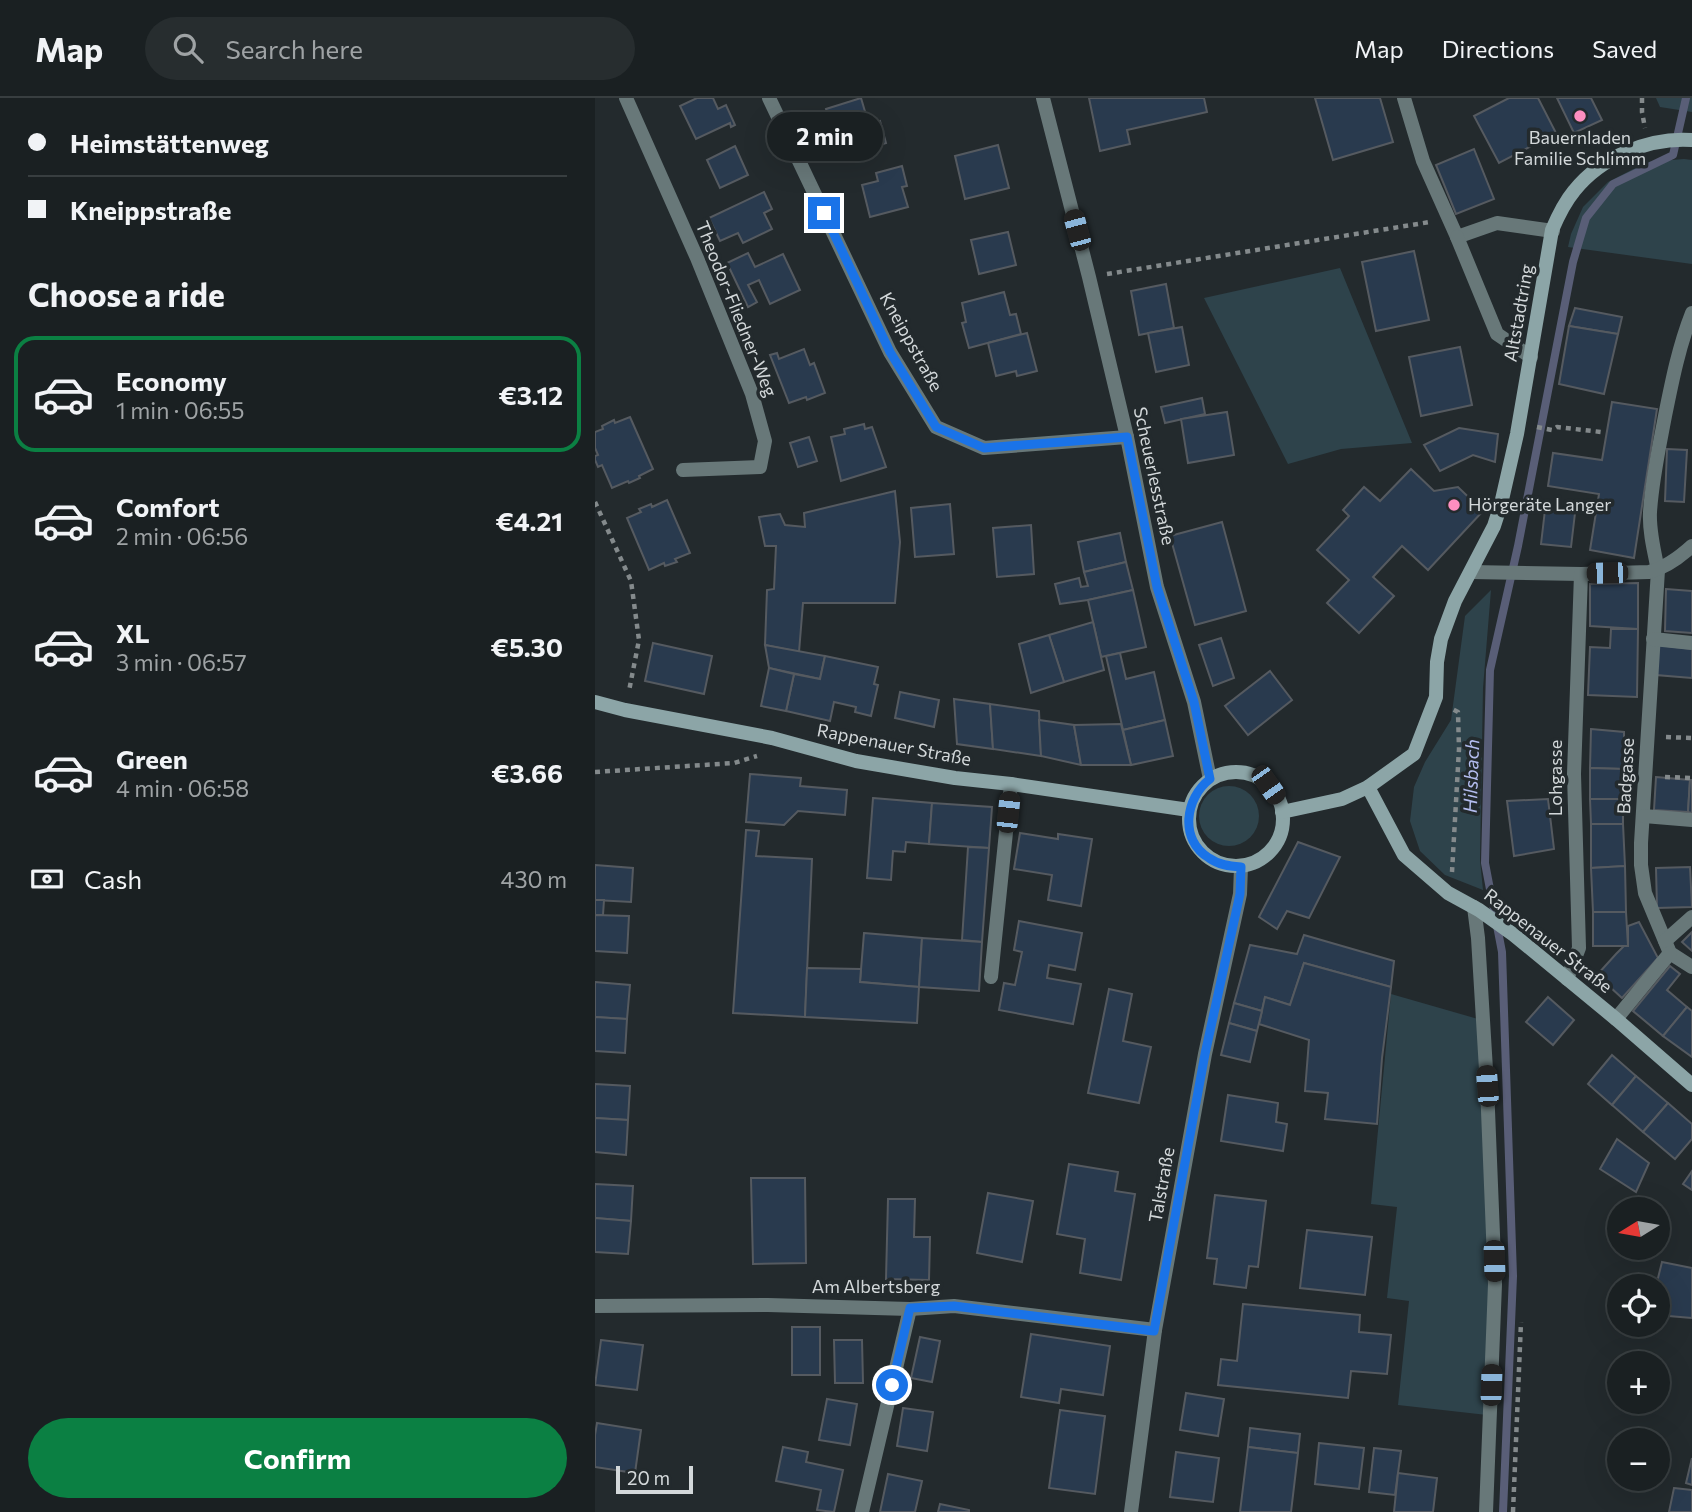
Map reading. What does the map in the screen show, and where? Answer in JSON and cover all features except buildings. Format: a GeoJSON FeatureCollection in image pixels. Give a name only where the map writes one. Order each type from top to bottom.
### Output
{"type":"FeatureCollection","features":[{"type":"Feature","properties":{"kind":"street","name":"Theodor-Fliedner-Weg"},"geometry":{"type":"LineString","coordinates":[[626,98],[697,258],[747,382],[765,441],[760,467],[683,470]]}},
{"type":"Feature","properties":{"kind":"street","name":"Kneippstraße"},"geometry":{"type":"LineString","coordinates":[[769,98],[890,352],[936,427],[984,448],[1127,437]]}},
{"type":"Feature","properties":{"kind":"street","name":"Scheuerlesstraße"},"geometry":{"type":"LineString","coordinates":[[1043,98],[1127,437],[1157,587],[1194,702],[1210,779]]}},
{"type":"Feature","properties":{"kind":"street"},"geometry":{"type":"LineString","coordinates":[[1403,98],[1423,161],[1497,334],[1531,357]]}},
{"type":"Feature","properties":{"kind":"street","name":"Altstadtring"},"geometry":{"type":"LineString","coordinates":[[1282,812],[1342,799],[1368,788],[1414,754],[1436,697],[1441,639],[1455,601],[1494,526],[1501,504],[1517,434],[1552,231],[1560,211],[1575,189],[1598,168],[1630,150],[1668,139],[1691,139]]}},
{"type":"Feature","properties":{"kind":"street"},"geometry":{"type":"LineString","coordinates":[[1457,237],[1497,223],[1552,231]]}},
{"type":"Feature","properties":{"kind":"street","name":"Badgasse"},"geometry":{"type":"LineString","coordinates":[[1668,947],[1645,893],[1641,865],[1658,570],[1650,513],[1656,461],[1682,340],[1692,313]]}},
{"type":"Feature","properties":{"kind":"street"},"geometry":{"type":"LineString","coordinates":[[1471,572],[1633,573],[1658,570],[1692,547]]}},
{"type":"Feature","properties":{"kind":"street","name":"Lohgasse"},"geometry":{"type":"LineString","coordinates":[[1567,979],[1579,948],[1574,774],[1581,574]]}},
{"type":"Feature","properties":{"kind":"street"},"geometry":{"type":"LineString","coordinates":[[1653,639],[1692,643]]}},
{"type":"Feature","properties":{"kind":"street","name":"Rappenauer Straße"},"geometry":{"type":"LineString","coordinates":[[595,702],[772,738],[856,761],[955,778],[1189,810]]}},
{"type":"Feature","properties":{"kind":"street"},"geometry":{"type":"LineString","coordinates":[[1244,772],[1268,785],[1279,800],[1283,826],[1271,852],[1256,862],[1241,867],[1223,865],[1207,857],[1195,845],[1189,826],[1189,810],[1194,795],[1210,779],[1227,773],[1244,772]]}},
{"type":"Feature","properties":{"kind":"street"},"geometry":{"type":"LineString","coordinates":[[991,977],[1011,784]]}},
{"type":"Feature","properties":{"kind":"street","name":"Rappenauer Straße"},"geometry":{"type":"LineString","coordinates":[[1368,788],[1404,855],[1448,893],[1514,935],[1692,1084]]}},
{"type":"Feature","properties":{"kind":"street"},"geometry":{"type":"LineString","coordinates":[[1644,816],[1692,820]]}},
{"type":"Feature","properties":{"kind":"street","name":"Talstraße"},"geometry":{"type":"LineString","coordinates":[[1131,1512],[1154,1331],[1205,1054],[1240,894],[1241,867]]}},
{"type":"Feature","properties":{"kind":"street"},"geometry":{"type":"LineString","coordinates":[[1476,909],[1495,1284],[1486,1512]]}},
{"type":"Feature","properties":{"kind":"street"},"geometry":{"type":"LineString","coordinates":[[1616,1019],[1692,917]]}},
{"type":"Feature","properties":{"kind":"street"},"geometry":{"type":"LineString","coordinates":[[1668,947],[1692,967]]}},
{"type":"Feature","properties":{"kind":"street","name":"Am Albertsberg"},"geometry":{"type":"LineString","coordinates":[[595,1306],[954,1306],[1154,1331]]}},
{"type":"Feature","properties":{"kind":"street"},"geometry":{"type":"LineString","coordinates":[[862,1512],[910,1308]]}},
{"type":"Feature","properties":{"kind":"path"},"geometry":{"type":"LineString","coordinates":[[1643,98],[1642,112],[1647,144]]}},
{"type":"Feature","properties":{"kind":"path"},"geometry":{"type":"LineString","coordinates":[[1089,277],[1448,219]]}},
{"type":"Feature","properties":{"kind":"path"},"geometry":{"type":"LineString","coordinates":[[1534,426],[1552,430],[1557,427],[1601,432]]}},
{"type":"Feature","properties":{"kind":"path"},"geometry":{"type":"LineString","coordinates":[[595,502],[631,581],[639,640],[625,710]]}},
{"type":"Feature","properties":{"kind":"path"},"geometry":{"type":"LineString","coordinates":[[1436,697],[1458,712],[1459,749],[1453,867],[1448,893]]}},
{"type":"Feature","properties":{"kind":"path"},"geometry":{"type":"LineString","coordinates":[[595,772],[734,763],[761,754],[772,738]]}},
{"type":"Feature","properties":{"kind":"path"},"geometry":{"type":"LineString","coordinates":[[1646,775],[1692,778]]}},
{"type":"Feature","properties":{"kind":"path"},"geometry":{"type":"LineString","coordinates":[[1513,1512],[1521,1322]]}},
{"type":"Feature","properties":{"kind":"shaded area"},"geometry":{"type":"Polygon","coordinates":[[[1656,98],[1692,98],[1692,112],[1660,107],[1656,98]]]}},
{"type":"Feature","properties":{"kind":"shaded area"},"geometry":{"type":"Polygon","coordinates":[[[1692,160],[1692,264],[1568,247],[1583,207],[1608,182],[1647,162],[1692,160]]]}},
{"type":"Feature","properties":{"kind":"shaded area"},"geometry":{"type":"Polygon","coordinates":[[[1340,268],[1412,443],[1341,449],[1288,464],[1204,298],[1340,268]]]}},
{"type":"Feature","properties":{"kind":"shaded area"},"geometry":{"type":"Polygon","coordinates":[[[1491,590],[1483,688],[1480,860],[1483,890],[1445,875],[1420,851],[1410,821],[1414,787],[1425,762],[1451,720],[1465,616],[1491,590]]]}},
{"type":"Feature","properties":{"kind":"shaded area"},"geometry":{"type":"Polygon","coordinates":[[[1223,786],[1235,786],[1254,799],[1259,816],[1257,828],[1246,841],[1235,846],[1223,846],[1204,833],[1199,822],[1199,810],[1212,791],[1223,786]]]}},
{"type":"Feature","properties":{"kind":"shaded area"},"geometry":{"type":"Polygon","coordinates":[[[1391,994],[1478,1019],[1490,1284],[1487,1415],[1398,1405],[1409,1301],[1387,1298],[1397,1207],[1371,1204],[1391,994]]]}},
{"type":"Feature","properties":{"kind":"waterway","name":"Hilsbach"},"geometry":{"type":"LineString","coordinates":[[1503,1512],[1513,1276],[1502,952],[1485,863],[1490,670],[1518,546],[1573,262],[1586,218],[1613,184],[1673,155],[1686,98]]}},
{"type":"Feature","properties":{"kind":"place","name":"Bauernladen Familie Schlimm"},"geometry":{"type":"Point","coordinates":[1580,116]}},
{"type":"Feature","properties":{"kind":"place","name":"Hörgeräte Langer"},"geometry":{"type":"Point","coordinates":[1454,505]}},
{"type":"Feature","properties":{"kind":"route"},"geometry":{"type":"LineString","coordinates":[[824,213],[890,352],[936,427],[984,448],[1127,437],[1157,587],[1194,702],[1210,779],[1194,795],[1189,810],[1189,826],[1195,845],[1207,857],[1223,865],[1241,867],[1240,894],[1205,1054],[1154,1331],[954,1306],[910,1308],[892,1385]]}}]}
